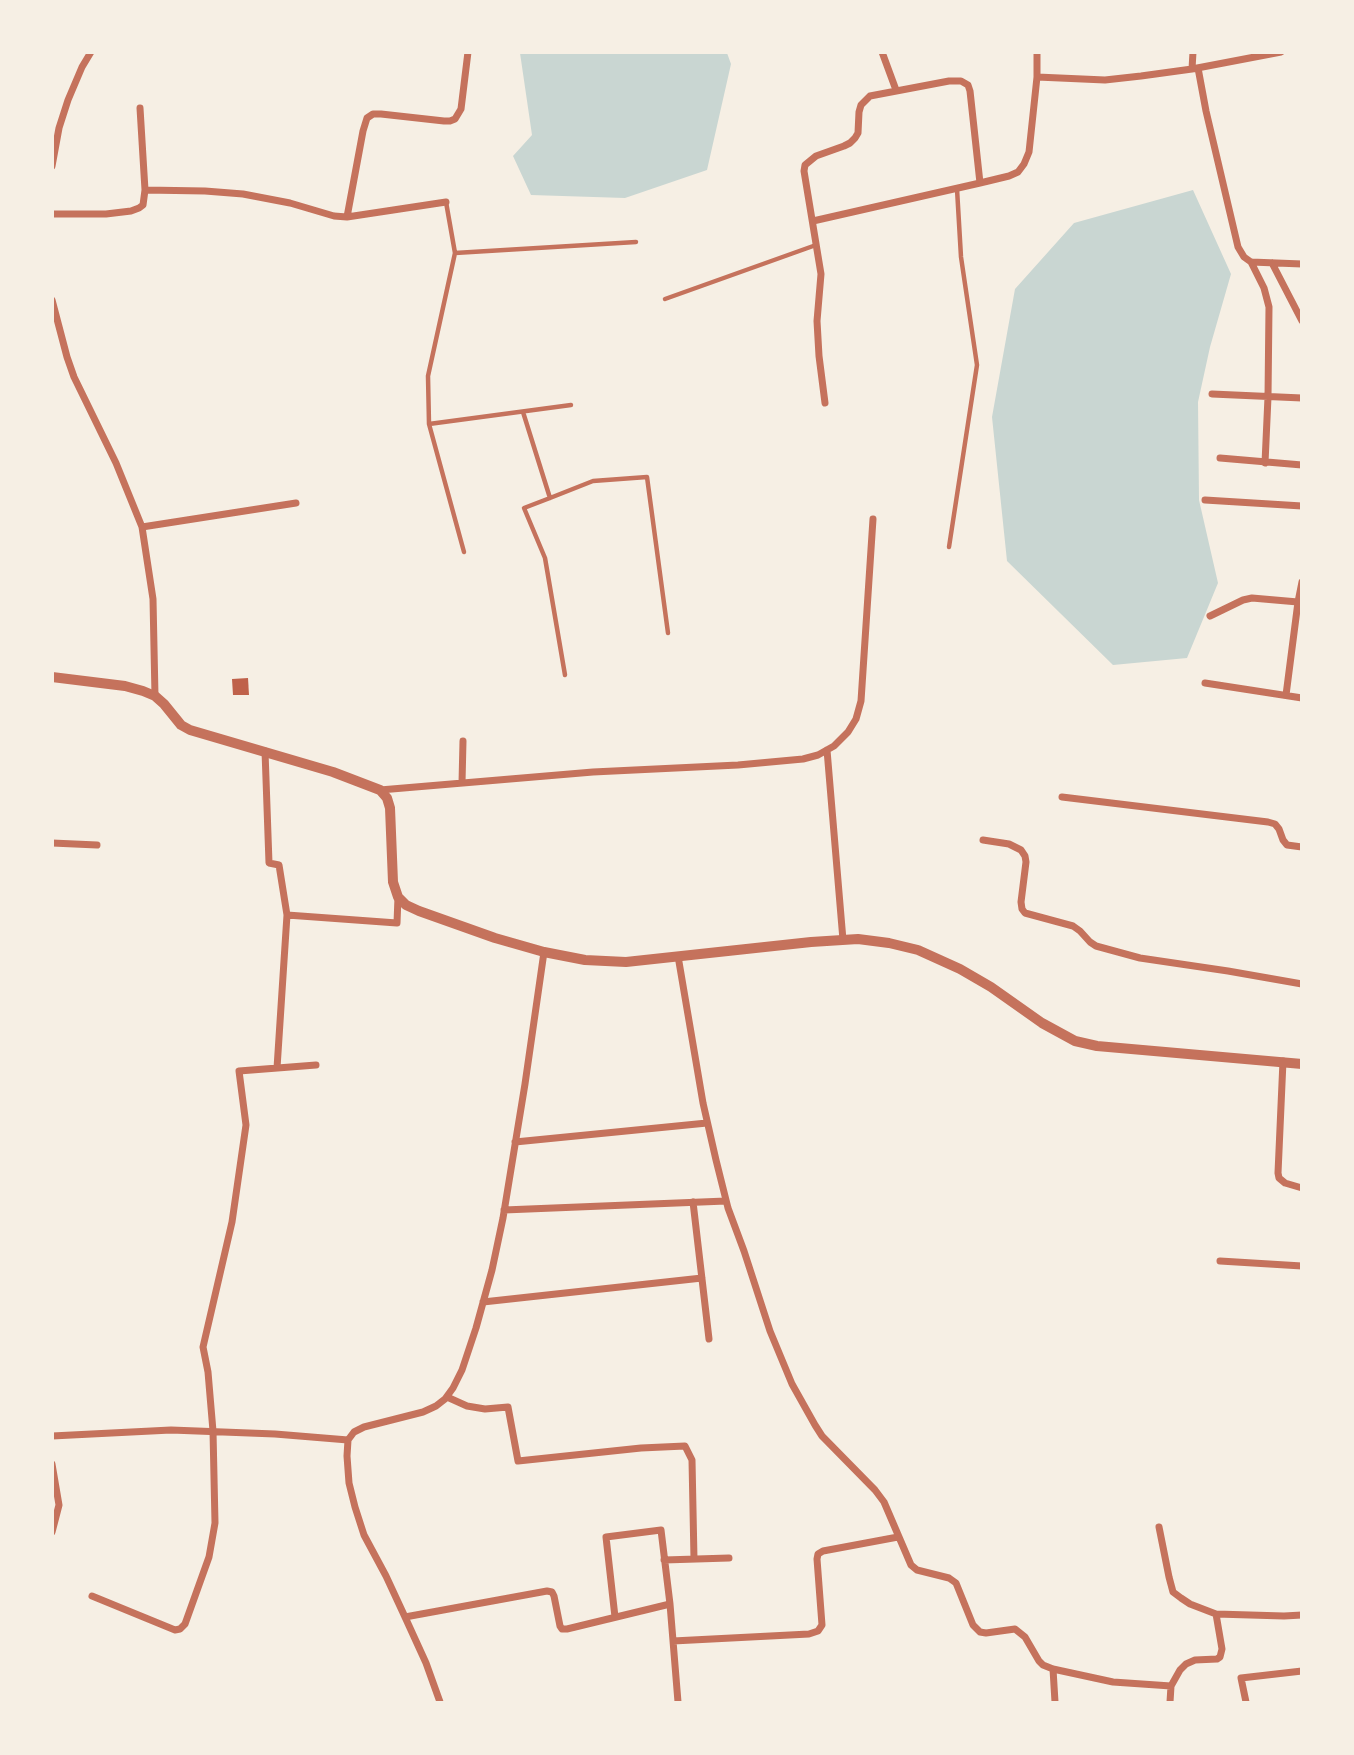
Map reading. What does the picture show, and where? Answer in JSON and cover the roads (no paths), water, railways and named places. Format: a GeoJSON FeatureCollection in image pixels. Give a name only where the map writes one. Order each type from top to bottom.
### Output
{"type":"FeatureCollection","features":[{"type":"Feature","properties":{"kind":"street"},"geometry":{"type":"LineString","coordinates":[[52,166],[68,100],[91,52]]}},
{"type":"Feature","properties":{"kind":"street"},"geometry":{"type":"LineString","coordinates":[[347,217],[367,118],[373,114],[381,114],[444,121],[455,119],[461,109],[468,52]]}},
{"type":"Feature","properties":{"kind":"street"},"geometry":{"type":"LineString","coordinates":[[882,52],[896,90]]}},
{"type":"Feature","properties":{"kind":"street"},"geometry":{"type":"LineString","coordinates":[[813,221],[1018,172],[1029,152],[1037,52]]}},
{"type":"Feature","properties":{"kind":"street"},"geometry":{"type":"LineString","coordinates":[[1193,52],[1238,247],[1251,262],[1264,288],[1269,307],[1265,463]]}},
{"type":"Feature","properties":{"kind":"street"},"geometry":{"type":"LineString","coordinates":[[1037,77],[1105,79],[1195,69],[1281,52]]}},
{"type":"Feature","properties":{"kind":"street"},"geometry":{"type":"LineString","coordinates":[[825,402],[817,337],[821,274],[805,165],[816,156],[850,144],[858,133],[859,112],[865,99],[877,93],[961,81],[968,85],[970,91],[980,183]]}},
{"type":"Feature","properties":{"kind":"street"},"geometry":{"type":"LineString","coordinates":[[52,215],[106,214],[131,211],[144,205],[139,108]]}},
{"type":"Feature","properties":{"kind":"street"},"geometry":{"type":"LineString","coordinates":[[145,190],[243,194],[347,217],[446,202]]}},
{"type":"Feature","properties":{"kind":"street"},"geometry":{"type":"LineString","coordinates":[[1251,262],[1301,264]]}},
{"type":"Feature","properties":{"kind":"street"},"geometry":{"type":"LineString","coordinates":[[1272,263],[1301,321]]}},
{"type":"Feature","properties":{"kind":"street"},"geometry":{"type":"LineString","coordinates":[[52,300],[74,377],[116,463],[142,527],[153,599],[155,696]]}},
{"type":"Feature","properties":{"kind":"street"},"geometry":{"type":"LineString","coordinates":[[1212,394],[1301,398]]}},
{"type":"Feature","properties":{"kind":"street"},"geometry":{"type":"LineString","coordinates":[[1220,458],[1301,465]]}},
{"type":"Feature","properties":{"kind":"street"},"geometry":{"type":"LineString","coordinates":[[1205,500],[1301,506]]}},
{"type":"Feature","properties":{"kind":"street"},"geometry":{"type":"LineString","coordinates":[[142,527],[296,503]]}},
{"type":"Feature","properties":{"kind":"street"},"geometry":{"type":"LineString","coordinates":[[52,677],[125,686],[155,696],[181,725],[206,735],[332,772],[380,790],[593,772],[803,759],[818,755],[834,746],[856,719],[861,701],[873,519]]}},
{"type":"Feature","properties":{"kind":"street"},"geometry":{"type":"LineString","coordinates":[[1286,695],[1301,582]]}},
{"type":"Feature","properties":{"kind":"street"},"geometry":{"type":"LineString","coordinates":[[1210,616],[1252,598],[1299,603]]}},
{"type":"Feature","properties":{"kind":"street"},"geometry":{"type":"LineString","coordinates":[[1205,683],[1301,698]]}},
{"type":"Feature","properties":{"kind":"street"},"geometry":{"type":"LineString","coordinates":[[462,783],[463,741]]}},
{"type":"Feature","properties":{"kind":"street"},"geometry":{"type":"LineString","coordinates":[[827,750],[843,940]]}},
{"type":"Feature","properties":{"kind":"street"},"geometry":{"type":"LineString","coordinates":[[265,751],[269,863],[279,865],[287,915],[277,1068]]}},
{"type":"Feature","properties":{"kind":"street"},"geometry":{"type":"LineString","coordinates":[[287,915],[397,922],[398,897],[393,882],[390,808],[387,798],[380,790]]}},
{"type":"Feature","properties":{"kind":"street"},"geometry":{"type":"LineString","coordinates":[[1062,797],[1268,822],[1275,824],[1287,845],[1301,847]]}},
{"type":"Feature","properties":{"kind":"street"},"geometry":{"type":"LineString","coordinates":[[983,840],[1009,844],[1021,850],[1025,856],[1021,902],[1025,913],[1073,926],[1096,946],[1140,958],[1301,984]]}},
{"type":"Feature","properties":{"kind":"street"},"geometry":{"type":"LineString","coordinates":[[52,843],[97,845]]}},
{"type":"Feature","properties":{"kind":"street"},"geometry":{"type":"LineString","coordinates":[[398,897],[419,911],[495,938],[585,960],[626,962],[858,939],[889,943],[918,950],[960,969],[1042,1023],[1075,1041],[1097,1046],[1301,1064]]}},
{"type":"Feature","properties":{"kind":"street"},"geometry":{"type":"LineString","coordinates":[[440,1703],[426,1663],[364,1535],[349,1483],[346,1456],[348,1440],[354,1432],[364,1427],[423,1412],[436,1406],[447,1397],[462,1370],[484,1302],[504,1210],[544,952]]}},
{"type":"Feature","properties":{"kind":"street"},"geometry":{"type":"LineString","coordinates":[[678,957],[707,1123],[726,1201],[770,1331],[792,1384],[822,1436],[884,1502],[911,1565],[917,1570],[949,1578],[956,1583],[973,1625],[980,1632],[1015,1629],[1025,1637],[1039,1661],[1052,1669],[1113,1682],[1171,1686]]}},
{"type":"Feature","properties":{"kind":"street"},"geometry":{"type":"LineString","coordinates":[[1283,1061],[1278,1172],[1279,1178],[1301,1188]]}},
{"type":"Feature","properties":{"kind":"street"},"geometry":{"type":"LineString","coordinates":[[92,1595],[175,1630],[184,1624],[209,1557],[215,1523],[214,1431],[203,1347],[232,1222],[246,1125],[239,1072],[316,1065]]}},
{"type":"Feature","properties":{"kind":"street"},"geometry":{"type":"LineString","coordinates":[[515,1142],[707,1123]]}},
{"type":"Feature","properties":{"kind":"street"},"geometry":{"type":"LineString","coordinates":[[504,1210],[726,1201]]}},
{"type":"Feature","properties":{"kind":"street"},"geometry":{"type":"LineString","coordinates":[[693,1202],[709,1339]]}},
{"type":"Feature","properties":{"kind":"street"},"geometry":{"type":"LineString","coordinates":[[1220,1261],[1301,1266]]}},
{"type":"Feature","properties":{"kind":"street"},"geometry":{"type":"LineString","coordinates":[[484,1302],[702,1278]]}},
{"type":"Feature","properties":{"kind":"street"},"geometry":{"type":"LineString","coordinates":[[447,1397],[467,1406],[485,1409],[508,1407],[518,1461],[685,1446],[692,1460],[694,1559]]}},
{"type":"Feature","properties":{"kind":"street"},"geometry":{"type":"LineString","coordinates":[[52,1436],[131,1431],[214,1431],[348,1440]]}},
{"type":"Feature","properties":{"kind":"street"},"geometry":{"type":"LineString","coordinates":[[52,1464],[59,1504],[52,1532]]}},
{"type":"Feature","properties":{"kind":"street"},"geometry":{"type":"LineString","coordinates":[[1159,1527],[1173,1592],[1190,1604],[1216,1614],[1301,1615]]}},
{"type":"Feature","properties":{"kind":"street"},"geometry":{"type":"LineString","coordinates":[[615,1617],[607,1538],[660,1530],[670,1604],[678,1703]]}},
{"type":"Feature","properties":{"kind":"street"},"geometry":{"type":"LineString","coordinates":[[673,1641],[809,1634],[818,1631],[822,1625],[818,1554],[822,1551],[898,1537]]}},
{"type":"Feature","properties":{"kind":"street"},"geometry":{"type":"LineString","coordinates":[[664,1560],[729,1558]]}},
{"type":"Feature","properties":{"kind":"street"},"geometry":{"type":"LineString","coordinates":[[405,1617],[547,1591],[554,1596],[562,1629],[670,1604]]}},
{"type":"Feature","properties":{"kind":"street"},"geometry":{"type":"LineString","coordinates":[[1170,1703],[1171,1686],[1186,1664],[1195,1660],[1220,1657],[1222,1649],[1216,1614]]}},
{"type":"Feature","properties":{"kind":"street"},"geometry":{"type":"LineString","coordinates":[[1052,1669],[1055,1703]]}},
{"type":"Feature","properties":{"kind":"street"},"geometry":{"type":"LineString","coordinates":[[1246,1703],[1241,1678],[1301,1671]]}},
{"type":"Feature","properties":{"kind":"lane"},"geometry":{"type":"LineString","coordinates":[[949,547],[977,365],[961,257],[957,188]]}},
{"type":"Feature","properties":{"kind":"lane"},"geometry":{"type":"LineString","coordinates":[[446,202],[455,253],[428,376],[429,424],[464,552]]}},
{"type":"Feature","properties":{"kind":"lane"},"geometry":{"type":"LineString","coordinates":[[455,253],[636,242]]}},
{"type":"Feature","properties":{"kind":"lane"},"geometry":{"type":"LineString","coordinates":[[665,299],[816,245]]}},
{"type":"Feature","properties":{"kind":"lane"},"geometry":{"type":"LineString","coordinates":[[429,424],[571,405]]}},
{"type":"Feature","properties":{"kind":"lane"},"geometry":{"type":"LineString","coordinates":[[523,412],[550,498]]}},
{"type":"Feature","properties":{"kind":"lane"},"geometry":{"type":"LineString","coordinates":[[565,675],[545,558],[524,508],[593,481],[647,477],[668,633]]}}]}
